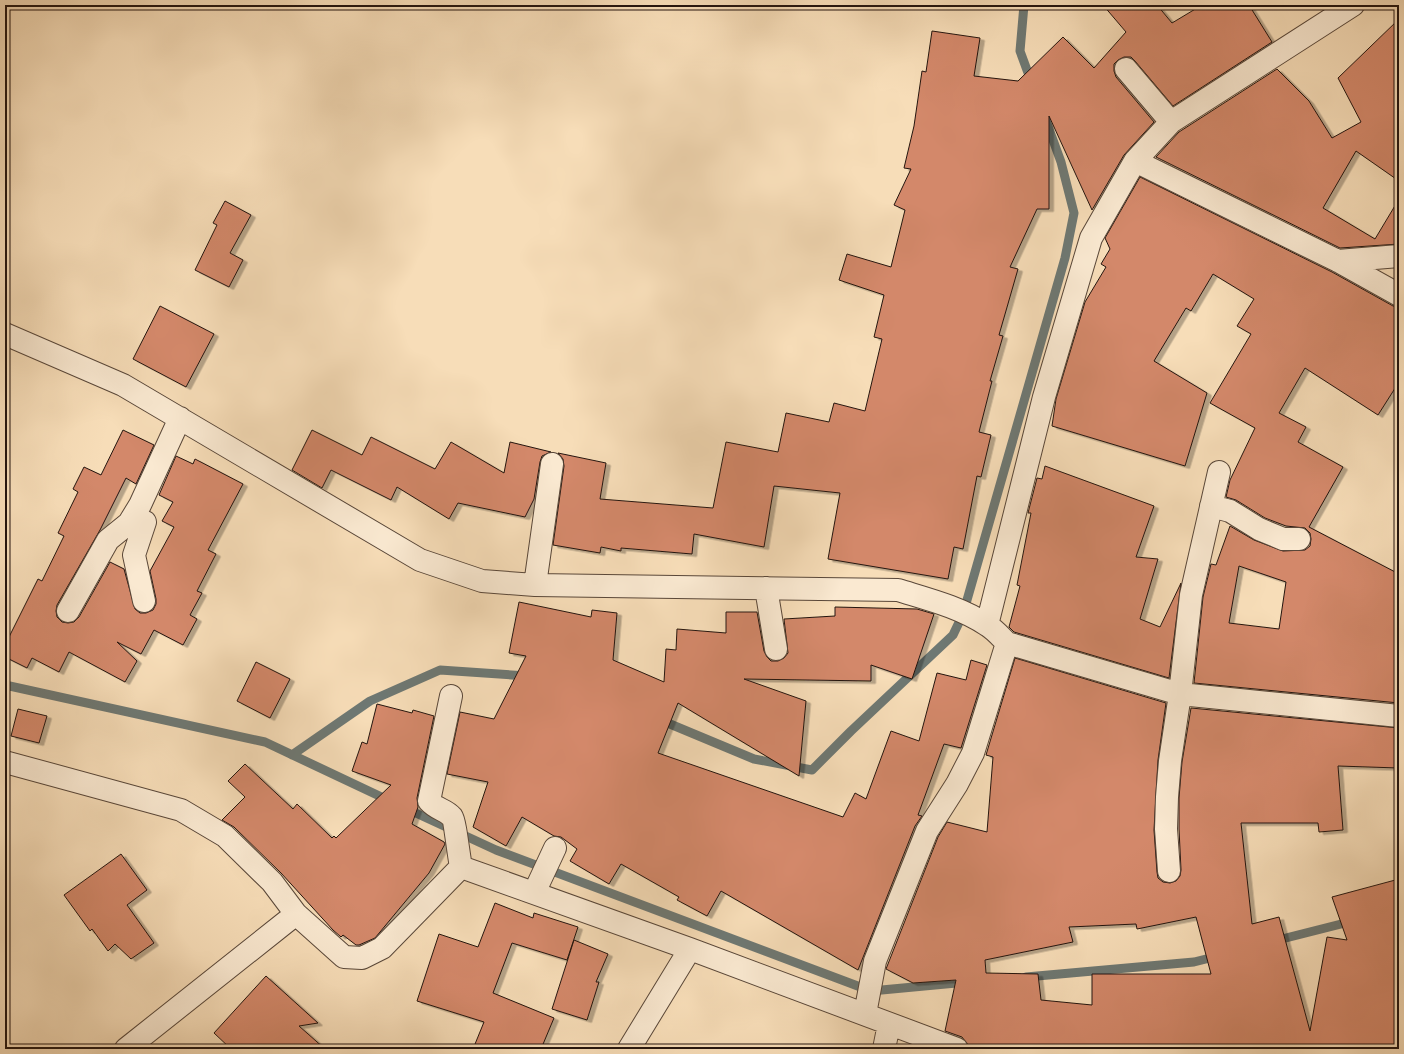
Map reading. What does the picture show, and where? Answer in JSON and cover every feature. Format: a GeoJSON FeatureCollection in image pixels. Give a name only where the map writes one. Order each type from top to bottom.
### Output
{"type":"FeatureCollection","features":[{"type":"Feature","properties":{"kind":"street"},"geometry":{"type":"LineString","coordinates":[[987,625],[1044,397],[1091,238],[1135,161],[1171,122],[1352,5]]}},
{"type":"Feature","properties":{"kind":"street"},"geometry":{"type":"LineString","coordinates":[[1126,69],[1171,122]]}},
{"type":"Feature","properties":{"kind":"street"},"geometry":{"type":"LineString","coordinates":[[1135,161],[1338,261],[1399,295]]}},
{"type":"Feature","properties":{"kind":"street"},"geometry":{"type":"LineString","coordinates":[[1338,261],[1399,256]]}},
{"type":"Feature","properties":{"kind":"street"},"geometry":{"type":"LineString","coordinates":[[5,334],[123,385],[420,560],[482,581],[535,585],[898,590],[945,605],[968,615],[987,625],[1007,643],[1180,694],[1399,716]]}},
{"type":"Feature","properties":{"kind":"street"},"geometry":{"type":"LineString","coordinates":[[144,601],[134,554],[144,522],[140,505],[180,418]]}},
{"type":"Feature","properties":{"kind":"street"},"geometry":{"type":"LineString","coordinates":[[535,585],[552,464]]}},
{"type":"Feature","properties":{"kind":"street"},"geometry":{"type":"LineString","coordinates":[[1169,871],[1166,829],[1170,761],[1180,694],[1191,595],[1219,472]]}},
{"type":"Feature","properties":{"kind":"street"},"geometry":{"type":"LineString","coordinates":[[1211,506],[1230,511],[1259,529],[1283,539],[1299,539]]}},
{"type":"Feature","properties":{"kind":"street"},"geometry":{"type":"LineString","coordinates":[[68,611],[108,540],[144,522]]}},
{"type":"Feature","properties":{"kind":"street"},"geometry":{"type":"LineString","coordinates":[[766,588],[776,649]]}},
{"type":"Feature","properties":{"kind":"street"},"geometry":{"type":"LineString","coordinates":[[866,1006],[875,961],[927,831],[957,784],[973,752],[1007,643]]}},
{"type":"Feature","properties":{"kind":"street"},"geometry":{"type":"LineString","coordinates":[[451,696],[429,801],[435,808],[448,813],[454,819],[460,867]]}},
{"type":"Feature","properties":{"kind":"street"},"geometry":{"type":"LineString","coordinates":[[5,762],[181,810],[225,836],[272,882],[296,914],[344,957],[362,958],[382,948],[460,867]]}},
{"type":"Feature","properties":{"kind":"street"},"geometry":{"type":"LineString","coordinates":[[536,888],[552,853]]}},
{"type":"Feature","properties":{"kind":"street"},"geometry":{"type":"LineString","coordinates":[[460,867],[536,888],[690,949],[866,1006],[889,1024],[957,1049]]}},
{"type":"Feature","properties":{"kind":"street"},"geometry":{"type":"LineString","coordinates":[[126,1049],[296,914]]}},
{"type":"Feature","properties":{"kind":"street"},"geometry":{"type":"LineString","coordinates":[[629,1049],[690,949]]}},
{"type":"Feature","properties":{"kind":"street"},"geometry":{"type":"LineString","coordinates":[[884,1049],[889,1024]]}},
{"type":"Feature","properties":{"kind":"building"},"geometry":{"type":"Polygon","coordinates":[[[1103,5],[1157,5],[1172,23],[1202,5],[1249,5],[1272,42],[1173,106],[1131,57],[1124,57],[1118,60],[1114,64],[1116,77],[1154,122],[1124,155],[1092,210],[1049,116],[1049,209],[1037,209],[1010,267],[1018,269],[999,335],[1003,336],[990,381],[992,381],[979,432],[991,435],[981,477],[977,476],[963,549],[954,547],[948,579],[828,559],[840,493],[774,486],[764,547],[694,534],[692,554],[621,548],[621,551],[601,547],[600,553],[553,545],[564,466],[563,459],[558,453],[606,463],[600,499],[713,508],[726,442],[778,452],[786,413],[829,422],[834,403],[865,411],[882,339],[874,337],[884,295],[839,280],[847,254],[891,267],[905,210],[894,205],[911,169],[904,168],[914,126],[922,71],[926,72],[932,31],[980,38],[974,76],[1018,81],[1063,37],[1094,68],[1126,32],[1103,5]]]}},
{"type":"Feature","properties":{"kind":"building"},"geometry":{"type":"Polygon","coordinates":[[[1399,19],[1399,181],[1356,151],[1323,208],[1375,239],[1399,199],[1399,244],[1340,248],[1156,157],[1179,132],[1277,69],[1309,101],[1332,138],[1361,122],[1338,78],[1399,19]]]}},
{"type":"Feature","properties":{"kind":"building"},"geometry":{"type":"Polygon","coordinates":[[[1140,177],[1332,272],[1393,306],[1399,307],[1399,382],[1378,415],[1305,368],[1279,413],[1306,427],[1298,442],[1343,467],[1309,527],[1399,574],[1399,703],[1194,683],[1203,597],[1211,564],[1216,565],[1230,526],[1254,540],[1283,551],[1305,550],[1310,546],[1310,533],[1305,528],[1286,526],[1265,518],[1236,500],[1226,497],[1230,480],[1255,428],[1210,403],[1251,334],[1237,326],[1254,299],[1213,274],[1191,311],[1186,308],[1154,361],[1207,393],[1185,466],[1052,426],[1056,399],[1085,302],[1106,267],[1101,264],[1110,249],[1105,238],[1140,177]],[[1239,566],[1229,623],[1279,629],[1286,582],[1239,566]]]}},
{"type":"Feature","properties":{"kind":"building"},"geometry":{"type":"Polygon","coordinates":[[[225,201],[251,215],[230,253],[243,260],[229,287],[195,270],[217,225],[213,223],[225,201]]]}},
{"type":"Feature","properties":{"kind":"building"},"geometry":{"type":"Polygon","coordinates":[[[160,306],[214,334],[186,387],[133,359],[160,306]]]}},
{"type":"Feature","properties":{"kind":"building"},"geometry":{"type":"Polygon","coordinates":[[[123,430],[154,445],[136,484],[126,478],[100,530],[57,605],[57,617],[62,622],[68,623],[74,622],[79,617],[110,562],[124,569],[135,609],[140,613],[146,613],[153,610],[156,604],[156,599],[150,571],[174,527],[162,521],[173,502],[159,495],[176,456],[193,464],[195,459],[243,484],[208,550],[216,554],[197,591],[202,593],[190,615],[197,619],[183,645],[154,630],[141,654],[117,642],[137,661],[125,682],[69,652],[59,672],[32,658],[27,668],[5,657],[5,645],[38,579],[42,581],[64,536],[58,533],[78,492],[73,489],[84,467],[101,475],[123,430]]]}},
{"type":"Feature","properties":{"kind":"building"},"geometry":{"type":"Polygon","coordinates":[[[312,430],[362,455],[371,437],[435,469],[451,442],[504,473],[510,442],[551,452],[542,456],[534,499],[525,517],[458,503],[449,519],[397,487],[391,500],[331,470],[322,488],[292,470],[312,430]]]}},
{"type":"Feature","properties":{"kind":"building"},"geometry":{"type":"Polygon","coordinates":[[[1045,466],[1154,506],[1136,557],[1158,559],[1140,619],[1160,627],[1181,583],[1169,678],[1014,632],[1009,627],[1020,586],[1017,585],[1031,513],[1028,513],[1037,478],[1042,479],[1045,466]]]}},
{"type":"Feature","properties":{"kind":"building"},"geometry":{"type":"Polygon","coordinates":[[[519,602],[591,617],[592,610],[617,613],[613,660],[664,682],[666,649],[676,650],[677,629],[726,633],[726,612],[757,612],[764,651],[771,661],[778,661],[784,658],[788,653],[784,619],[835,616],[835,607],[917,609],[934,614],[912,679],[871,665],[871,681],[744,679],[806,701],[799,776],[678,703],[658,753],[843,817],[855,793],[866,799],[891,731],[919,741],[937,673],[966,680],[971,660],[987,665],[961,748],[944,744],[918,815],[922,816],[915,826],[858,970],[721,891],[707,916],[677,900],[679,897],[621,864],[609,884],[570,861],[577,849],[561,837],[554,836],[522,817],[506,846],[473,827],[488,782],[447,774],[460,712],[494,719],[526,656],[509,653],[519,602]]]}},
{"type":"Feature","properties":{"kind":"building"},"geometry":{"type":"Polygon","coordinates":[[[1015,658],[1166,703],[1158,760],[1154,830],[1158,878],[1163,882],[1170,883],[1176,881],[1180,876],[1181,870],[1179,798],[1182,762],[1191,708],[1399,728],[1399,768],[1338,766],[1343,830],[1319,832],[1318,823],[1241,823],[1252,924],[1279,917],[1310,1031],[1327,937],[1347,940],[1332,897],[1399,879],[1399,1049],[988,1049],[968,1045],[962,1037],[945,1031],[956,980],[913,983],[886,969],[938,837],[947,822],[987,832],[993,757],[986,755],[1015,658]],[[1196,917],[1137,929],[1136,924],[1069,927],[1073,942],[985,960],[986,973],[1038,974],[1041,1000],[1092,1005],[1092,974],[1211,974],[1196,917]]]}},
{"type":"Feature","properties":{"kind":"building"},"geometry":{"type":"Polygon","coordinates":[[[256,662],[290,679],[270,718],[237,701],[256,662]]]}},
{"type":"Feature","properties":{"kind":"building"},"geometry":{"type":"Polygon","coordinates":[[[377,704],[412,713],[413,710],[434,716],[417,798],[418,807],[412,824],[445,844],[429,873],[375,938],[356,945],[343,935],[341,937],[333,930],[281,873],[234,827],[222,820],[245,797],[228,781],[245,764],[293,809],[297,804],[332,838],[334,836],[336,838],[391,785],[352,771],[362,742],[367,744],[377,704]]]}},
{"type":"Feature","properties":{"kind":"building"},"geometry":{"type":"Polygon","coordinates":[[[18,709],[47,716],[39,743],[11,736],[18,709]]]}},
{"type":"Feature","properties":{"kind":"building"},"geometry":{"type":"Polygon","coordinates":[[[121,854],[147,890],[127,905],[154,943],[131,959],[115,944],[108,951],[92,929],[90,931],[64,895],[121,854]]]}},
{"type":"Feature","properties":{"kind":"building"},"geometry":{"type":"Polygon","coordinates":[[[495,903],[533,918],[534,913],[578,927],[567,960],[512,943],[493,993],[554,1018],[541,1049],[473,1049],[484,1022],[417,1001],[439,934],[478,947],[495,903]]]}},
{"type":"Feature","properties":{"kind":"building"},"geometry":{"type":"Polygon","coordinates":[[[574,940],[608,954],[596,982],[599,982],[587,1020],[552,1009],[574,940]]]}},
{"type":"Feature","properties":{"kind":"building"},"geometry":{"type":"Polygon","coordinates":[[[266,976],[318,1023],[299,1026],[325,1049],[231,1049],[214,1033],[266,976]]]}},
{"type":"Feature","properties":{"kind":"waterway"},"geometry":{"type":"LineString","coordinates":[[1024,5],[1020,51],[1031,81]]}},
{"type":"Feature","properties":{"kind":"waterway"},"geometry":{"type":"LineString","coordinates":[[658,719],[754,759],[812,770],[953,635],[963,614],[1065,258],[1074,213],[1061,162],[1045,118]]}},
{"type":"Feature","properties":{"kind":"waterway"},"geometry":{"type":"LineString","coordinates":[[292,755],[370,701],[440,670],[527,676]]}},
{"type":"Feature","properties":{"kind":"waterway"},"geometry":{"type":"LineString","coordinates":[[5,685],[265,742],[390,801]]}},
{"type":"Feature","properties":{"kind":"waterway"},"geometry":{"type":"LineString","coordinates":[[405,808],[496,850],[871,991],[967,982]]}},
{"type":"Feature","properties":{"kind":"waterway"},"geometry":{"type":"LineString","coordinates":[[1274,941],[1353,921]]}},
{"type":"Feature","properties":{"kind":"waterway"},"geometry":{"type":"LineString","coordinates":[[1026,977],[1194,962],[1218,956]]}}]}
